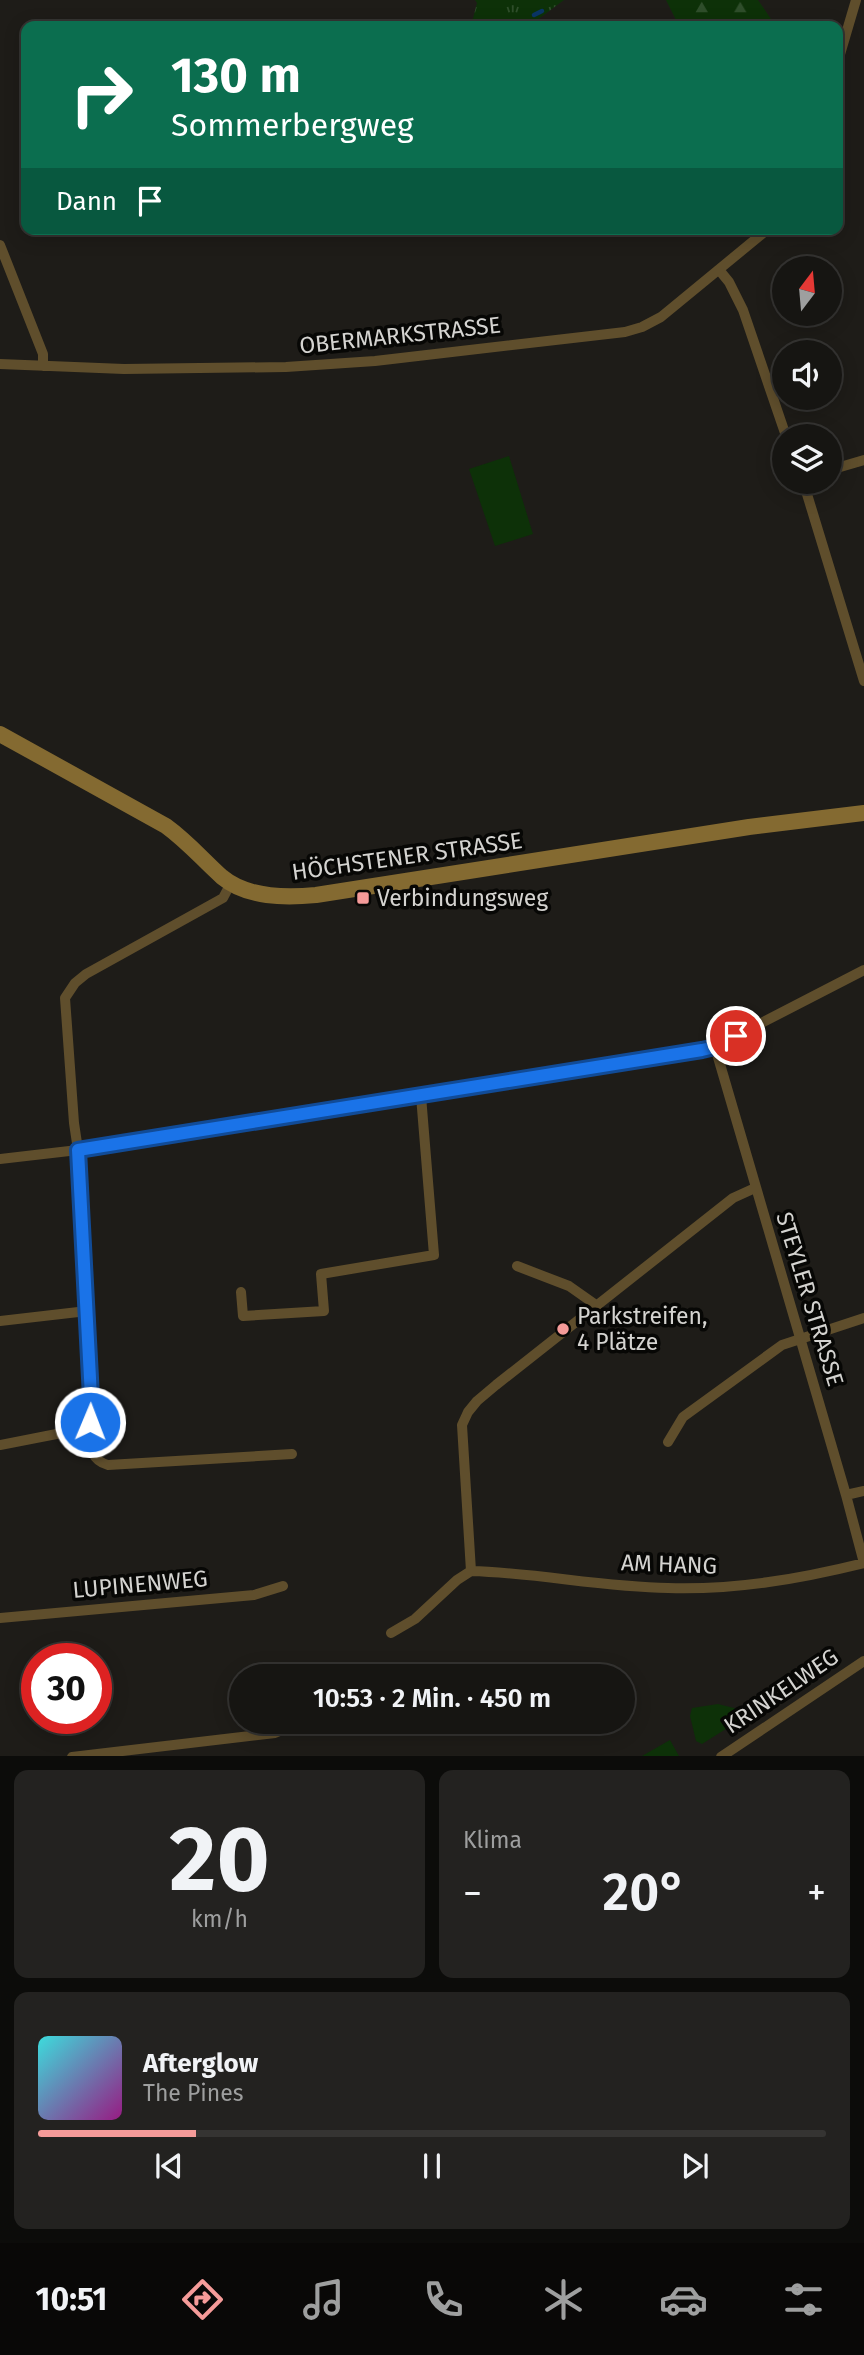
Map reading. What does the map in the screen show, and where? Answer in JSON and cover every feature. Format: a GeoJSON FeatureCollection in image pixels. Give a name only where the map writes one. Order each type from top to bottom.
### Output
{"type":"FeatureCollection","features":[{"type":"Feature","properties":{"kind":"main road","name":"HÖCHSTENER STRASSE"},"geometry":{"type":"LineString","coordinates":[[0,734],[166,826],[187,841],[231,883],[262,894],[316,895],[749,827],[864,813]]}},
{"type":"Feature","properties":{"kind":"street"},"geometry":{"type":"LineString","coordinates":[[843,44],[856,0]]}},
{"type":"Feature","properties":{"kind":"street","name":"OBERMARKSTRASSE"},"geometry":{"type":"LineString","coordinates":[[0,364],[124,369],[320,365],[625,332],[653,322],[720,271],[761,235]]}},
{"type":"Feature","properties":{"kind":"street"},"geometry":{"type":"LineString","coordinates":[[0,245],[43,354],[43,366]]}},
{"type":"Feature","properties":{"kind":"street"},"geometry":{"type":"LineString","coordinates":[[720,271],[729,282],[743,310],[782,424]]}},
{"type":"Feature","properties":{"kind":"street"},"geometry":{"type":"LineString","coordinates":[[842,466],[864,460]]}},
{"type":"Feature","properties":{"kind":"street"},"geometry":{"type":"LineString","coordinates":[[807,494],[864,681]]}},
{"type":"Feature","properties":{"kind":"street"},"geometry":{"type":"LineString","coordinates":[[231,883],[223,898],[86,974],[75,983],[65,998],[78,1150],[92,1416],[88,1426],[94,1458],[108,1465],[292,1454]]}},
{"type":"Feature","properties":{"kind":"street"},"geometry":{"type":"LineString","coordinates":[[0,1158],[78,1150],[715,1047],[864,970]]}},
{"type":"Feature","properties":{"kind":"street","name":"STEYLER STRASSE"},"geometry":{"type":"LineString","coordinates":[[715,1047],[864,1563]]}},
{"type":"Feature","properties":{"kind":"street"},"geometry":{"type":"LineString","coordinates":[[241,1292],[243,1317],[324,1311],[321,1274],[434,1255],[421,1096]]}},
{"type":"Feature","properties":{"kind":"street"},"geometry":{"type":"LineString","coordinates":[[391,1633],[415,1619],[471,1570],[462,1425],[468,1412],[477,1401],[733,1198],[755,1188]]}},
{"type":"Feature","properties":{"kind":"street"},"geometry":{"type":"LineString","coordinates":[[517,1266],[569,1286],[596,1305]]}},
{"type":"Feature","properties":{"kind":"street"},"geometry":{"type":"LineString","coordinates":[[0,1321],[86,1311]]}},
{"type":"Feature","properties":{"kind":"street"},"geometry":{"type":"LineString","coordinates":[[668,1442],[683,1418],[782,1345],[864,1318]]}},
{"type":"Feature","properties":{"kind":"street"},"geometry":{"type":"LineString","coordinates":[[0,1445],[73,1432],[88,1426]]}},
{"type":"Feature","properties":{"kind":"street"},"geometry":{"type":"LineString","coordinates":[[846,1495],[864,1490]]}},
{"type":"Feature","properties":{"kind":"street","name":"AM HANG"},"geometry":{"type":"LineString","coordinates":[[471,1570],[666,1588],[734,1588],[788,1580],[864,1563]]}},
{"type":"Feature","properties":{"kind":"street","name":"LUPINENWEG"},"geometry":{"type":"LineString","coordinates":[[0,1618],[254,1595],[283,1586]]}},
{"type":"Feature","properties":{"kind":"street","name":"KRINKELWEG"},"geometry":{"type":"LineString","coordinates":[[722,1756],[864,1661]]}},
{"type":"Feature","properties":{"kind":"street"},"geometry":{"type":"LineString","coordinates":[[72,1756],[266,1734]]}},
{"type":"Feature","properties":{"kind":"green space"},"geometry":{"type":"Polygon","coordinates":[[[475,0],[564,0],[536,21],[472,21],[477,3],[475,0]]]}},
{"type":"Feature","properties":{"kind":"green space"},"geometry":{"type":"Polygon","coordinates":[[[666,0],[758,0],[772,21],[676,21],[666,0]]]}},
{"type":"Feature","properties":{"kind":"green space"},"geometry":{"type":"Polygon","coordinates":[[[509,456],[533,534],[495,546],[469,469],[509,456]]]}},
{"type":"Feature","properties":{"kind":"green space"},"geometry":{"type":"Polygon","coordinates":[[[718,1704],[746,1711],[737,1722],[702,1744],[696,1741],[690,1716],[692,1708],[718,1704]]]}},
{"type":"Feature","properties":{"kind":"green space"},"geometry":{"type":"Polygon","coordinates":[[[670,1740],[679,1756],[642,1756],[670,1740]]]}},
{"type":"Feature","properties":{"kind":"waterway"},"geometry":{"type":"LineString","coordinates":[[534,15],[542,11]]}},
{"type":"Feature","properties":{"kind":"place","name":"Verbindungsweg"},"geometry":{"type":"Point","coordinates":[363,898]}},
{"type":"Feature","properties":{"kind":"place","name":"Parkstreifen, 4 Plätze"},"geometry":{"type":"Point","coordinates":[563,1329]}},
{"type":"Feature","properties":{"kind":"route"},"geometry":{"type":"LineString","coordinates":[[90,1422],[92,1416],[78,1150],[702,1050],[715,1047],[736,1036]]}}]}
